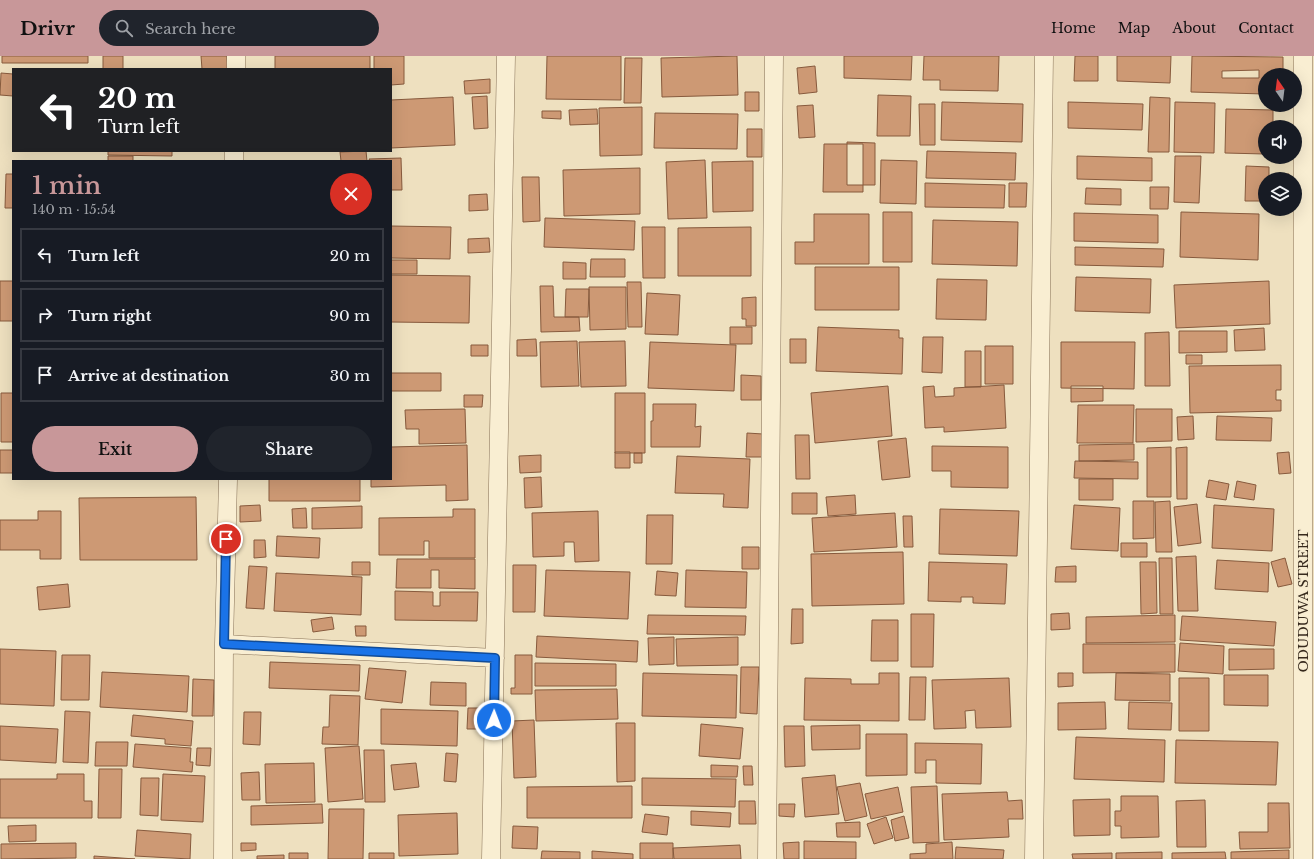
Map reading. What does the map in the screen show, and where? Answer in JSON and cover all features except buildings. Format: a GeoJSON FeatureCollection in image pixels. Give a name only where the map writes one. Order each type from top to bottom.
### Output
{"type":"FeatureCollection","features":[{"type":"Feature","properties":{"kind":"street"},"geometry":{"type":"LineString","coordinates":[[236,56],[236,68]]}},
{"type":"Feature","properties":{"kind":"street"},"geometry":{"type":"LineString","coordinates":[[491,859],[506,56]]}},
{"type":"Feature","properties":{"kind":"street"},"geometry":{"type":"LineString","coordinates":[[767,859],[774,56]]}},
{"type":"Feature","properties":{"kind":"street"},"geometry":{"type":"LineString","coordinates":[[1034,859],[1044,56]]}},
{"type":"Feature","properties":{"kind":"street","name":"ODUDUWA STREET"},"geometry":{"type":"LineString","coordinates":[[1303,56],[1303,859]]}},
{"type":"Feature","properties":{"kind":"street"},"geometry":{"type":"LineString","coordinates":[[223,859],[224,644],[228,480]]}},
{"type":"Feature","properties":{"kind":"street"},"geometry":{"type":"LineString","coordinates":[[224,644],[495,658]]}},
{"type":"Feature","properties":{"kind":"route"},"geometry":{"type":"LineString","coordinates":[[226,539],[224,644],[364,650],[495,658],[494,720]]}}]}
